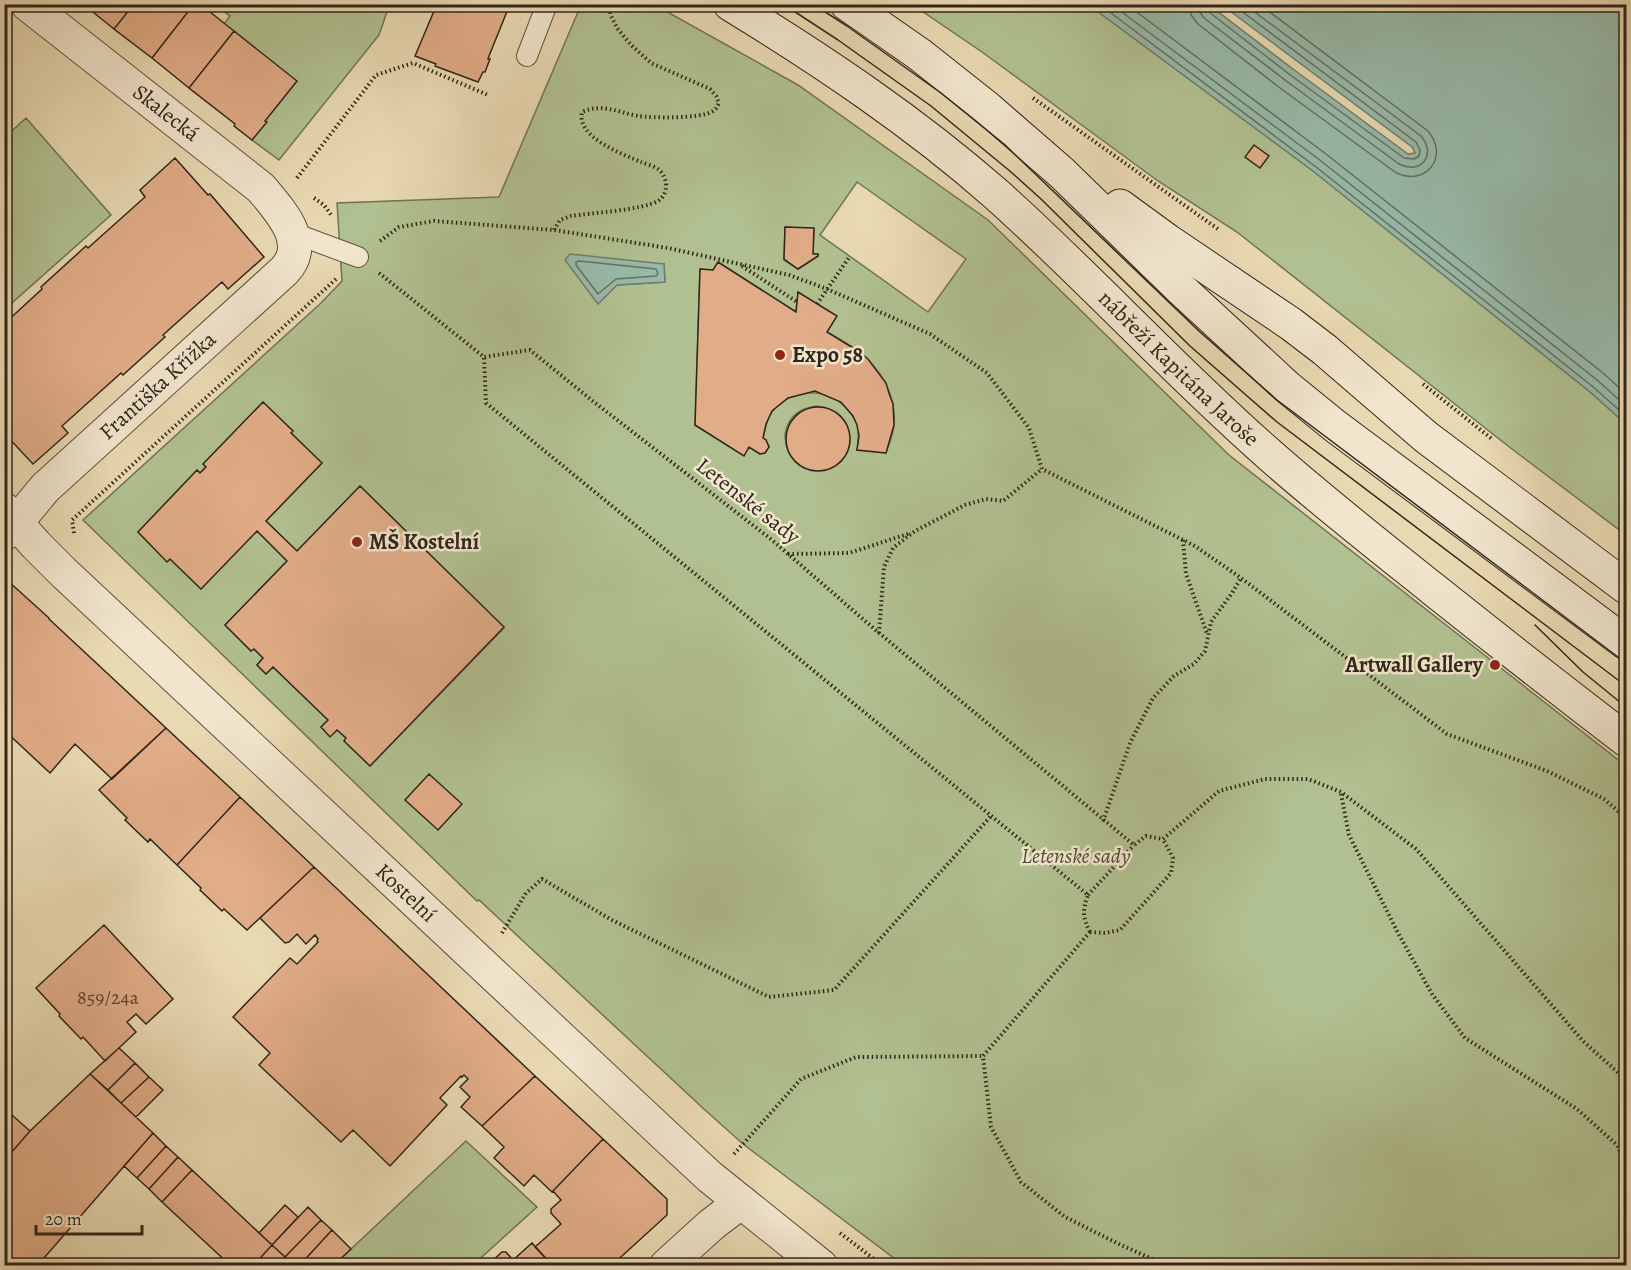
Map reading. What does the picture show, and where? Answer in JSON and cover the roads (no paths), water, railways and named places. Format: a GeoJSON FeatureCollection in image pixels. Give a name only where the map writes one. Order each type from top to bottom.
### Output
{"type":"FeatureCollection","features":[{"type":"Feature","properties":{"kind":"main road","name":"Skalecká"},"geometry":{"type":"LineString","coordinates":[[27,4],[261,188],[285,218],[291,232]]}},
{"type":"Feature","properties":{"kind":"main road","name":"nábřeží Kapitána Jaroše"},"geometry":{"type":"LineString","coordinates":[[730,4],[850,82],[936,145],[993,192],[1062,255],[1178,369],[1277,461],[1380,546],[1626,740]]}},
{"type":"Feature","properties":{"kind":"main road"},"geometry":{"type":"LineString","coordinates":[[847,4],[919,54],[986,107],[1168,241],[1292,324],[1426,437],[1626,587]]}},
{"type":"Feature","properties":{"kind":"main road"},"geometry":{"type":"LineString","coordinates":[[986,107],[1062,173],[1287,387],[1335,426],[1626,644]]}},
{"type":"Feature","properties":{"kind":"main road","name":"Františka Křížka"},"geometry":{"type":"LineString","coordinates":[[8,522],[290,265],[295,249],[295,240],[291,232]]}},
{"type":"Feature","properties":{"kind":"main road","name":"Kostelní"},"geometry":{"type":"LineString","coordinates":[[8,522],[36,545],[710,1177],[821,1266]]}},
{"type":"Feature","properties":{"kind":"main road"},"geometry":{"type":"LineString","coordinates":[[666,1266],[711,1225],[741,1203]]}},
{"type":"Feature","properties":{"kind":"lane"},"geometry":{"type":"LineString","coordinates":[[527,56],[547,4]]}},
{"type":"Feature","properties":{"kind":"lane"},"geometry":{"type":"LineString","coordinates":[[291,232],[358,257]]}},
{"type":"Feature","properties":{"kind":"water"},"geometry":{"type":"Polygon","coordinates":[[[1089,5],[1209,5],[1408,154],[1415,153],[1412,147],[1222,5],[1626,5],[1626,424],[1589,391],[1313,171],[1089,5]]]}},
{"type":"Feature","properties":{"kind":"water"},"geometry":{"type":"Polygon","coordinates":[[[570,254],[664,264],[665,282],[617,285],[598,304],[565,260],[570,254]]]}},
{"type":"Feature","properties":{"kind":"tram line"},"geometry":{"type":"LineString","coordinates":[[783,4],[931,106],[1011,172],[1190,346],[1277,422],[1626,686]]}},
{"type":"Feature","properties":{"kind":"tram line"},"geometry":{"type":"LineString","coordinates":[[813,4],[941,93],[1004,144],[1200,332],[1277,400],[1626,663]]}},
{"type":"Feature","properties":{"kind":"tram line"},"geometry":{"type":"LineString","coordinates":[[1535,625],[1583,672],[1626,707]]}},
{"type":"Feature","properties":{"kind":"place","name":"Expo 58"},"geometry":{"type":"Point","coordinates":[780,355]}},
{"type":"Feature","properties":{"kind":"place","name":"MŠ Kostelní"},"geometry":{"type":"Point","coordinates":[357,542]}},
{"type":"Feature","properties":{"kind":"place","name":"Artwall Gallery"},"geometry":{"type":"Point","coordinates":[1495,665]}},
{"type":"Feature","properties":{"kind":"park label","name":"Letenské sady"},"geometry":{"type":"Point","coordinates":[1076,856]}}]}
